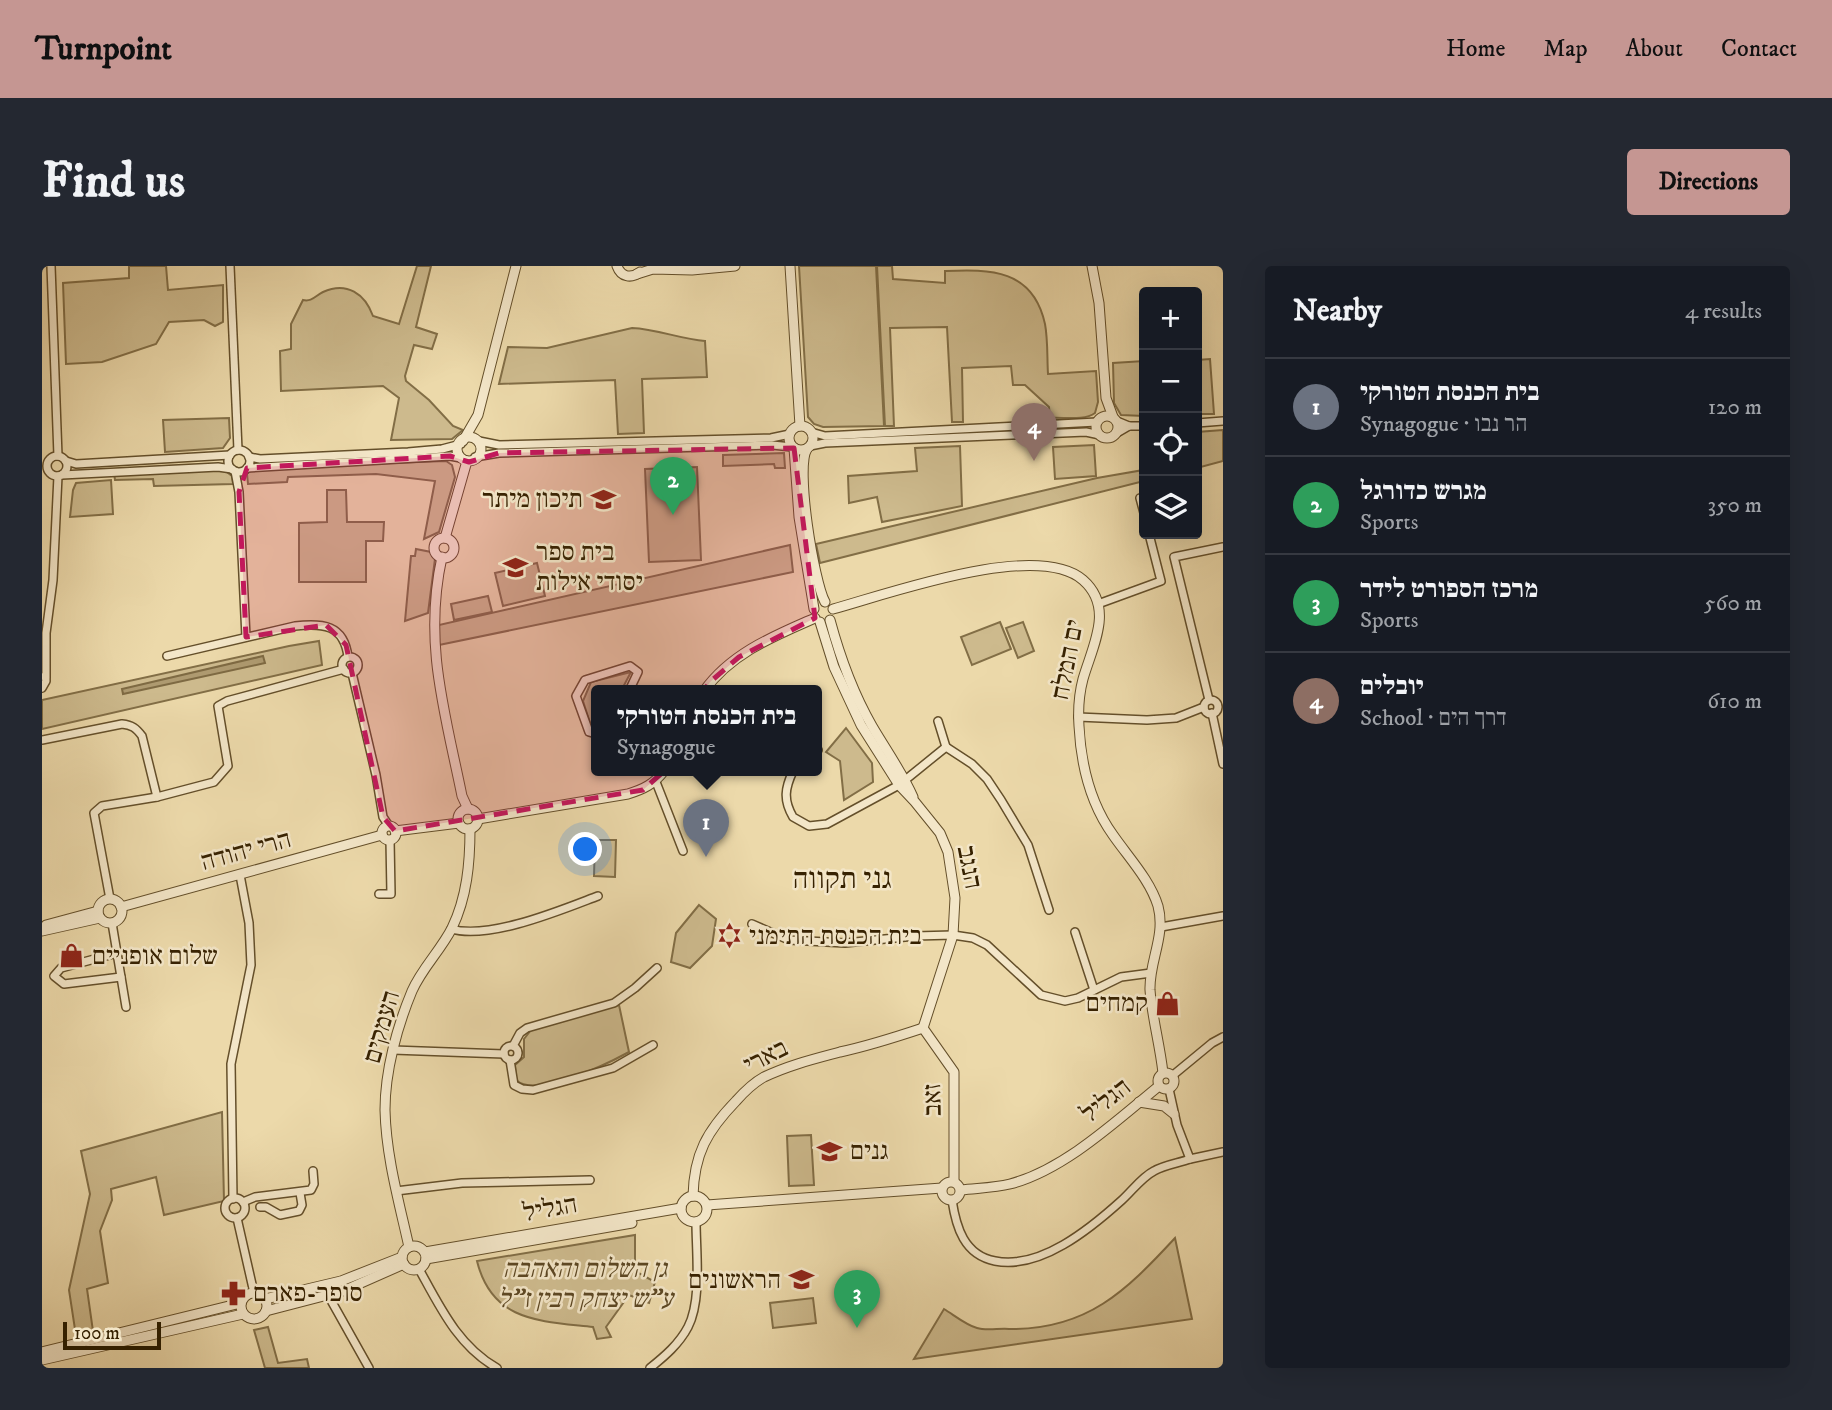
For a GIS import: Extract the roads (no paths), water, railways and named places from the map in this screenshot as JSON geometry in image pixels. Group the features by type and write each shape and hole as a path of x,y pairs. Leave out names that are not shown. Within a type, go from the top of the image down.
{"street":[{"path":"51,266 58,456"},
{"path":"230,266 238,450"},
{"path":"468,459 458,451 478,415 516,266"},
{"path":"606,266 629,276 640,270 692,270 735,266"},
{"path":"790,266 800,426"},
{"path":"1092,266 1102,328 1106,398 1115,419 1117,433"},
{"path":"1100,435 1096,429 1106,398"},
{"path":"468,809 460,814 459,823 463,828 470,829 476,825 478,819 474,811 468,809 462,796 435,655 433,615 442,557 449,556 453,551 452,542 445,538 468,459 481,449 478,415"},
{"path":"793,448 790,434 794,428 800,426 825,436 1115,419 1129,426 1139,426"},
{"path":"1202,422 1223,421"},
{"path":"790,434 771,438 499,445 472,437 442,449 408,452 260,458 249,457 238,450 230,455 76,464 58,456 50,458 47,465 49,473 60,476 218,467 233,470 450,456 468,459 510,452 772,445 800,451 825,443 1086,432 1110,438 1129,426"},
{"path":"710,685 728,666 765,640 816,616 830,620 833,616 818,583 806,509 802,461 813,438 811,432"},
{"name":"הנגב","path":"793,448 799,517 816,616 834,667 861,725 940,833 953,872 953,935 923,1028"},
{"path":"230,455 228,463 233,470 239,492"},
{"path":"246,638 239,492 240,478 247,469 249,457"},
{"path":"42,688 60,476 66,470 66,461"},
{"path":"1098,604 1161,581 1150,539"},
{"path":"1209,700 1174,557 1223,547"},
{"name":"ים המלח","path":"816,616 819,604 829,606 989,569 1027,565 1053,566 1071,573 1083,580 1093,591 1098,604 1099,629 1083,680 1078,717 1080,749 1088,788 1111,832 1150,886 1158,906 1161,927 1150,989 1168,1074"},
{"name":"הנגב","path":"830,620 842,664 902,782"},
{"path":"167,656 295,626 326,625 344,640 348,657"},
{"path":"42,657 46,648"},
{"path":"110,900 94,813 103,806 157,797 214,782 228,766 218,706 226,701 348,671 357,670 359,663 355,657 348,657 343,662 348,671 376,775 383,817 389,833 391,894 379,894"},
{"path":"591,733 576,696 584,680 631,666 638,672 632,685"},
{"path":"1204,707 1207,713 1217,710 1220,705 1209,700"},
{"path":"1078,717 1147,720 1176,718 1204,707 1209,700"},
{"path":"1212,713 1223,764"},
{"path":"938,721 946,747 972,764 987,779 1028,845 1049,910"},
{"path":"42,740 130,724 142,736 157,797"},
{"path":"790,776 786,785 788,809 793,817 809,826 827,824 902,782 946,747"},
{"path":"478,819 628,794 643,790 660,776"},
{"path":"656,782 683,850"},
{"name":"הרי יהודה","path":"121,907 389,833 459,823"},
{"name":"העמקים","path":"409,1247 396,1191 386,1128 385,1107 393,1050 401,1018 414,988 451,929 462,899 468,875 470,829"},
{"path":"233,1199 231,1064 251,965 249,923 240,875"},
{"path":"451,929 463,933 481,932 551,914 598,895"},
{"path":"110,900 121,907 121,917 112,923 107,923 99,914 102,902 110,900"},
{"path":"42,926 99,914"},
{"path":"42,931 99,914"},
{"path":"1161,927 1223,916"},
{"path":"112,923 127,1007"},
{"path":"752,924 789,940 845,943 953,935 973,938 987,945 1041,995 1065,1001 1078,998 1121,977 1151,973"},
{"path":"1075,932 1094,990"},
{"path":"117,953 61,968 54,976 64,984 121,977"},
{"path":"653,1045 613,1069 533,1090 514,1085 507,1057 507,1047 513,1046 520,1033 527,1028 614,1003 657,968"},
{"name":"זאב","path":"923,1028 954,1072 954,1181"},
{"name":"בארי","path":"693,1196 695,1168 704,1141 719,1119 761,1079 814,1058 923,1028"},
{"path":"1169,1089 1159,1086 1157,1080 1223,1037"},
{"path":"393,1050 507,1057"},
{"path":"1168,1074 1174,1082 1169,1089 1174,1114 1190,1159"},
{"name":"הגליל","path":"961,1190 1009,1184 1041,1173 1074,1153 1159,1086"},
{"path":"1139,1102 1164,1106 1174,1114"},
{"path":"952,1200 957,1226 963,1240 973,1252 984,1259 1015,1264 1048,1254 1063,1244 1112,1209 1154,1171 1223,1152"},
{"path":"233,1199 243,1202 255,1197 300,1193 313,1187 313,1171"},
{"path":"396,1191 462,1183 590,1180"},
{"path":"954,1181 961,1190 958,1198 952,1200 947,1199 942,1190 947,1182 954,1181"},
{"path":"707,1208 942,1190"},
{"path":"260,1207 267,1207 280,1215 299,1211 302,1205 300,1193"},
{"path":"693,1196 700,1197 707,1208 704,1218 696,1222 689,1220 682,1211 685,1200 693,1196"},
{"path":"233,1199 227,1204 226,1210 229,1216 237,1218"},
{"path":"237,1218 244,1212 243,1202"},
{"name":"הגליל","path":"426,1255 682,1211"},
{"path":"237,1218 254,1293"},
{"path":"650,1368 679,1341 689,1326 694,1308 696,1222"},
{"path":"42,1360 243,1314 255,1319 266,1311 343,1291 403,1260 409,1247 418,1246 426,1255 425,1264 419,1269 411,1269 403,1260"},
{"path":"42,1352 241,1303 247,1295 254,1293 265,1299 341,1280 403,1260"},
{"path":"419,1269 449,1322 466,1345 497,1368"},
{"path":"328,1295 369,1368"},
{"path":"265,1299 266,1311"},
{"path":"241,1303 243,1314"}],"place":[{"name":"יובלים","path":"1034,461"},
{"name":"תיכון מיתר","path":"603,499"},
{"name":"מגרש כדורגל","path":"673,515"},
{"name":"בית ספר יסודי אילות","path":"516,567"},
{"name":"בית הכנסת הטורקי","path":"706,857"},
{"name":"בית הכנסת התימני","path":"729,936"},
{"name":"שלום אופניים","path":"72,956"},
{"name":"קמחים","path":"1168,1003"},
{"name":"גנים","path":"830,1151"},
{"name":"הראשונים","path":"801,1280"},
{"name":"סופר-פארם","path":"233,1293"},
{"name":"מרכז הספורט לידר","path":"857,1328"}],"district":[{"name":"גני תקווה","path":"842,879"}],"park label":[{"name":"גן השלום והאהבה ע\"ש יצחק רבין ז\"ל","path":"585,1284"}]}
